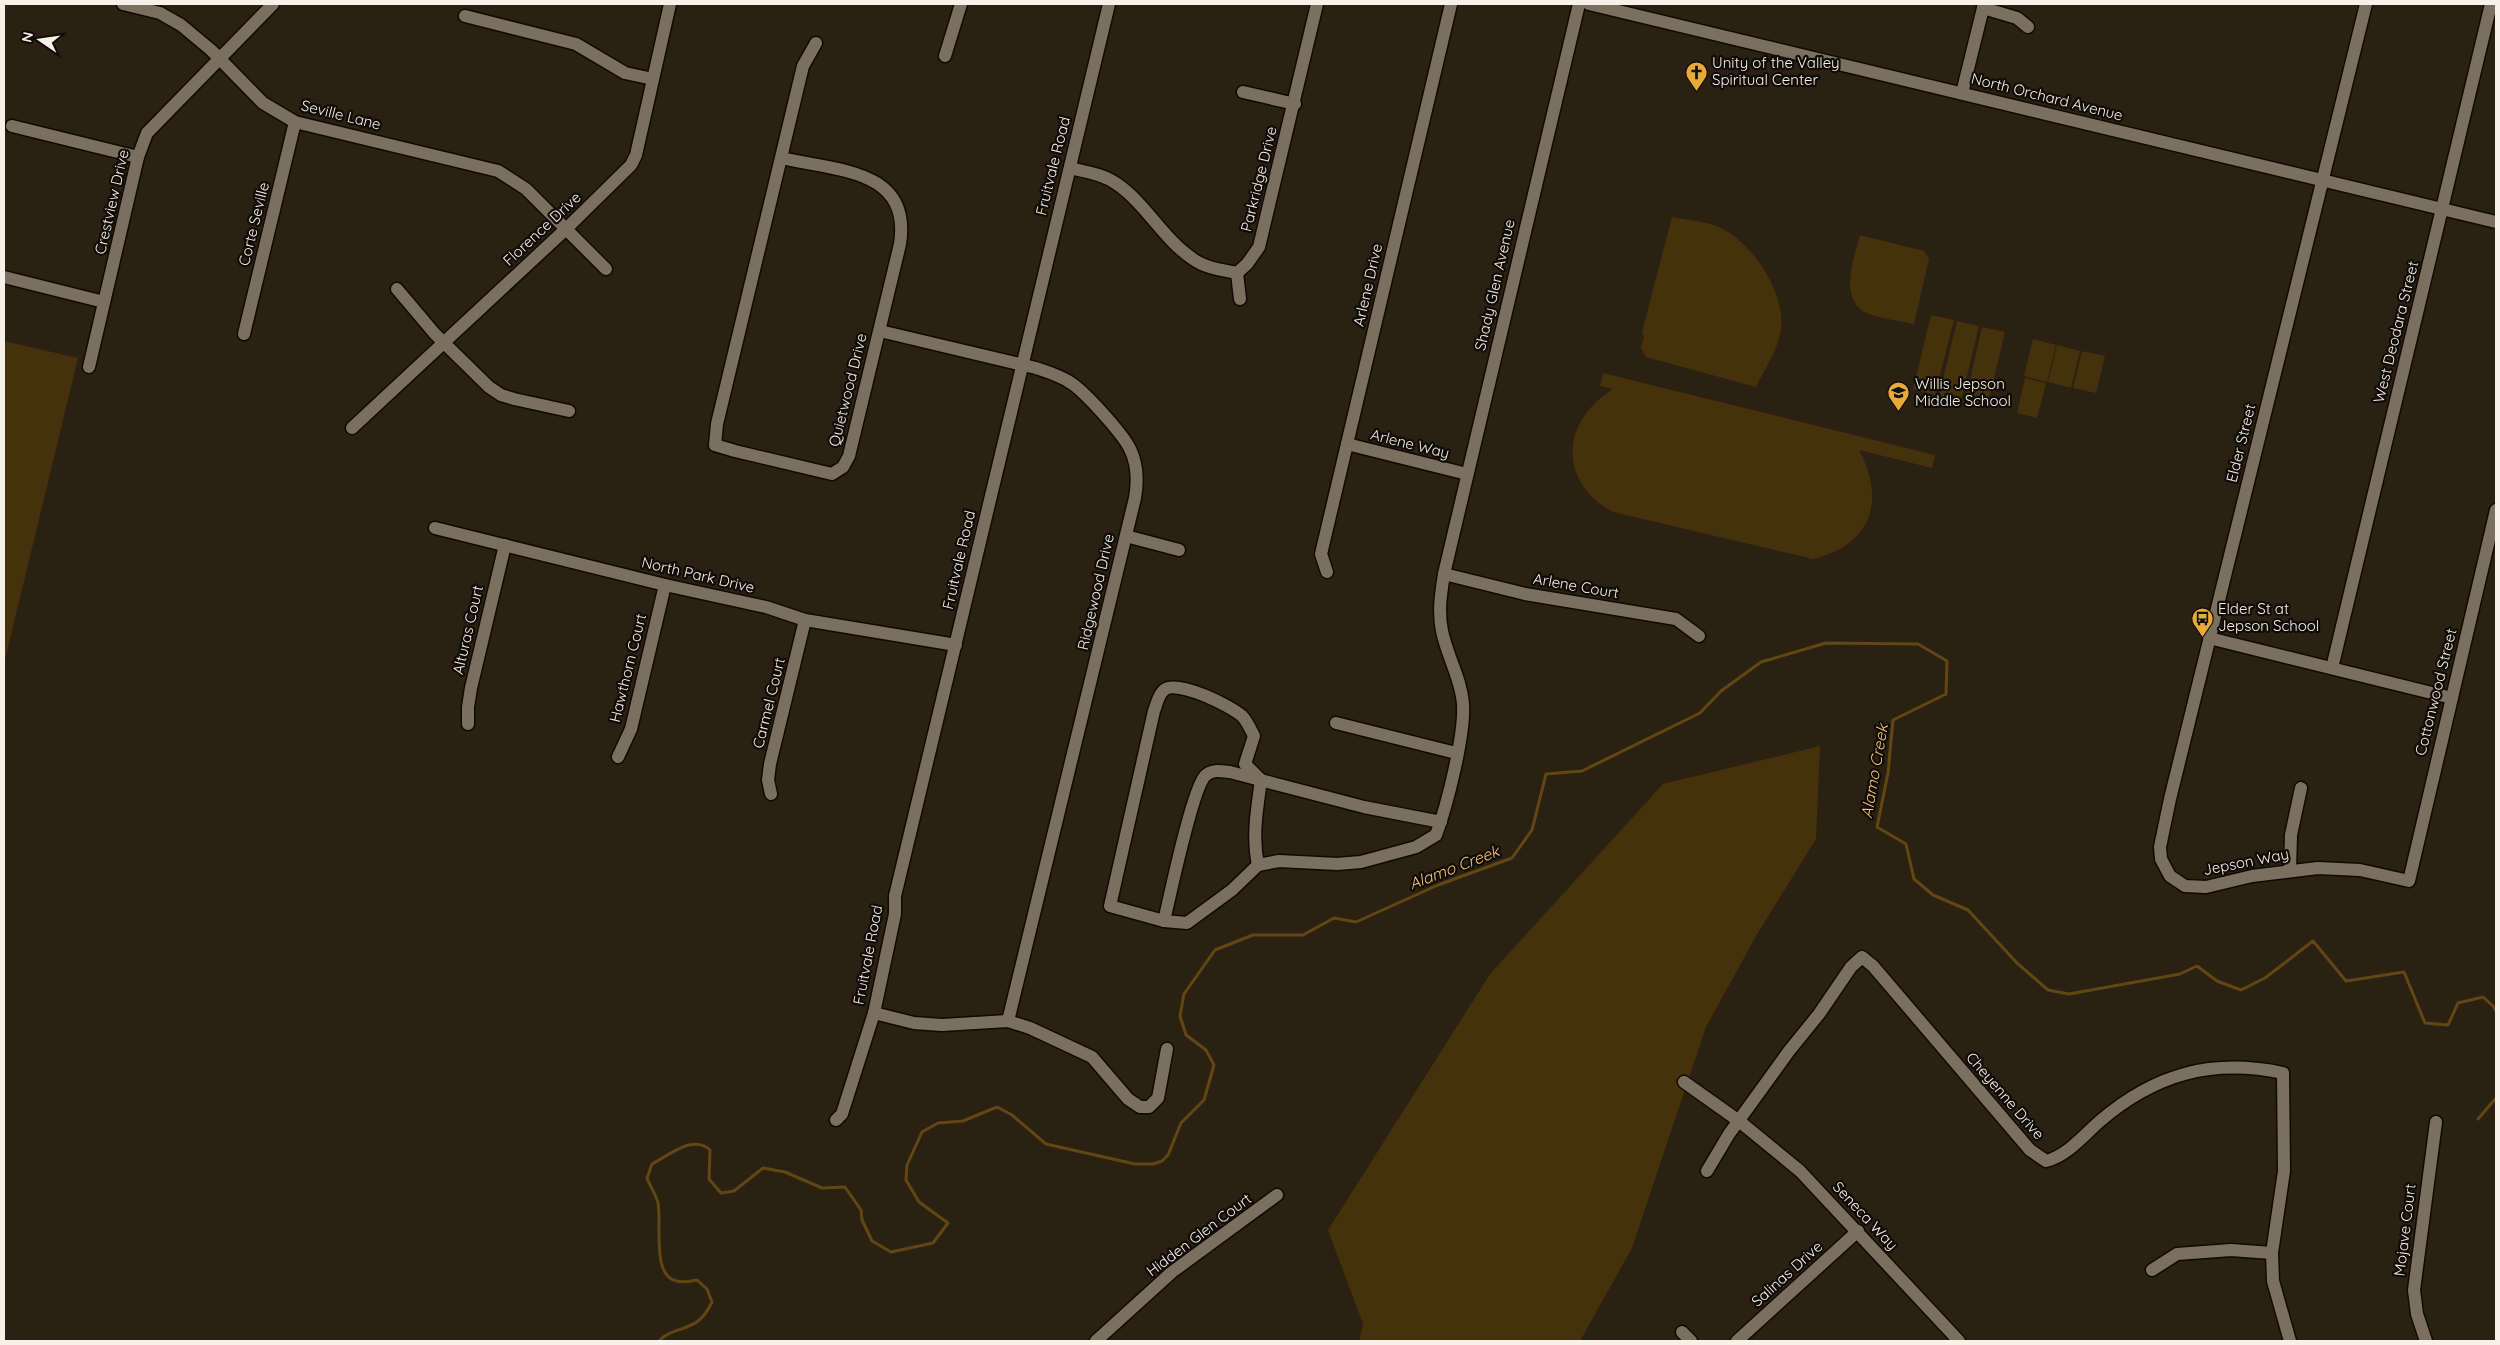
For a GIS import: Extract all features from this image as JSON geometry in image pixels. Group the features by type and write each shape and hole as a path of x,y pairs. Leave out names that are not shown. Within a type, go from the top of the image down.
{"street":[{"name":"Seville Lane","path":"123,4 160,13 182,25 219,58 263,103 295,122 498,170 526,189 606,269"},
{"name":"Crestview Drive","path":"89,367 138,157 147,133 273,4"},
{"name":"Florence Drive","path":"352,428 567,228 631,165 636,155 670,4"},
{"path":"945,56 953,36 961,4"},
{"name":"Fruitvale Road","path":"836,1120 842,1114 874,1013 895,914 894,896 1110,4"},
{"name":"Parkridge Drive","path":"1237,273 1247,264 1259,247 1317,4"},
{"name":"Arlene Drive","path":"1327,572 1320,554 1451,4"},
{"name":"Shady Glen Avenue","path":"1441,822 1456,753 1463,705 1457,677 1442,632 1439,606 1444,574 1466,474 1579,4"},
{"name":"North Orchard Avenue","path":"1589,4 2496,222"},
{"name":"Elder Street","path":"2180,883 2166,870 2161,859 2160,846 2209,638 2366,4"},
{"name":"West Deodara Street","path":"2332,668 2491,4"},
{"path":"1962,93 1984,6 2017,18 2028,27"},
{"path":"465,16 576,44 625,73 653,80"},
{"path":"782,158 803,66 816,43"},
{"path":"1243,92 1294,104"},
{"name":"Corte Seville","path":"244,334 295,122"},
{"path":"12,126 138,157"},
{"name":"Quietwood Drive","path":"782,158 869,178 884,186 895,198 900,212 902,234 880,332 848,456 838,472 822,472 715,445 717,424 782,158"},
{"path":"1070,168 1099,175 1116,183 1194,260 1217,269 1237,273 1240,299"},
{"path":"4,277 104,302"},
{"path":"398,289 444,343 489,387 501,395 569,411"},
{"name":"Ridgewood Drive","path":"880,332 1051,373 1072,383 1120,435 1130,449 1138,480 1008,1021"},
{"name":"Arlene Way","path":"1346,444 1466,474"},
{"name":"Cottonwood Street","path":"2409,881 2452,698 2492,547 2496,510"},
{"name":"North Park Drive","path":"435,528 664,585 766,607 805,620 956,645"},
{"path":"1126,536 1180,550"},
{"name":"Alturas Court","path":"468,724 471,688 505,545"},
{"name":"Arlene Court","path":"1444,574 1525,594 1676,619 1699,636"},
{"name":"Hawthorn Court","path":"618,757 631,729 664,585"},
{"name":"Carmel Court","path":"771,794 768,780 770,764 805,620"},
{"path":"2209,638 2452,698"},
{"path":"1164,921 1195,798 1204,777 1213,771 1222,771 1261,780 1364,807 1441,822 1436,835 1416,846 1361,862 1337,864 1279,862 1258,865 1232,890 1187,923 1164,921 1110,906 1154,711 1159,697 1165,689 1174,686 1191,690 1230,707 1244,717 1254,736 1245,764 1261,780"},
{"path":"1336,723 1456,753"},
{"path":"1258,865 1254,844 1254,826 1261,780"},
{"path":"2290,869 2291,835 2301,788"},
{"name":"Jepson Way","path":"2180,883 2191,887 2206,888 2252,876 2290,869 2318,868 2360,870 2409,881"},
{"name":"Cheyenne Drive","path":"1739,1121 1789,1050 1819,1014 1851,967 1862,957 1873,966 2030,1150 2046,1161 2062,1154 2134,1094 2159,1082 2187,1072 2215,1068 2262,1068 2283,1073 2284,1171 2272,1253 2273,1280 2290,1341"},
{"path":"874,1013 914,1023 942,1025 1008,1021 1038,1032 1092,1057 1128,1099 1140,1108 1149,1107 1158,1098 1167,1049"},
{"name":"Seneca Way","path":"1684,1082 1739,1121 1800,1171 1858,1231 1955,1340"},
{"path":"1707,1171 1739,1121"},
{"name":"Mojave Court","path":"2426,1341 2417,1314 2414,1290 2436,1122"},
{"name":"Hidden Glen Court","path":"1096,1341 1172,1272 1277,1195"},
{"name":"Salinas Drive","path":"1737,1341 1858,1231"},
{"path":"2152,1270 2177,1254 2231,1250 2272,1253"}],"shaded area":[{"path":"1672,217 1710,224 1721,228 1733,236 1757,259 1774,289 1779,304 1780,335 1773,355 1756,387 1646,357 1641,348 1644,336 1642,332"},
{"path":"1860,235 1924,251 1929,259 1914,324 1881,318 1864,312 1856,305 1850,287 1850,276"},
{"path":"1931,315 1954,320 1935,395 1913,389"},
{"path":"1957,321 1979,326 1961,401 1939,396"},
{"path":"1982,327 2005,332 1987,407 1965,402"},
{"path":"2033,339 2056,345 2047,382 2024,376"},
{"path":"4,341 78,358 4,664"},
{"path":"2057,345 2080,351 2071,388 2048,382"},
{"path":"2082,351 2105,356 2096,393 2073,388"},
{"path":"1603,373 1935,455 1932,468 1859,450 1867,468 1871,486 1872,503 1868,518 1861,532 1849,543 1833,552 1813,559 1613,512 1589,494 1578,476 1573,462 1575,434 1581,421 1600,398 1613,389 1600,386"},
{"path":"2025,378 2046,383 2037,418 2017,413"},
{"path":"1820,746 1816,839 1756,936 1706,1027 1632,1248 1580,1341 1359,1341 1363,1324 1328,1230 1490,974 1663,784"}],"waterway":[{"name":"Alamo Creek","path":"659,1341 672,1332 693,1325 706,1313 712,1302 707,1289 697,1280 677,1281 669,1277 664,1270 659,1248 658,1203 647,1178 652,1164 674,1151 697,1144 710,1150 709,1179 721,1193 734,1191 763,1168 785,1172 822,1188 845,1187 861,1210 862,1220 872,1241 891,1252 933,1243 948,1223 919,1202 906,1180 907,1165 922,1132 938,1123 963,1121 997,1107 1012,1115 1046,1144 1135,1164 1153,1164 1162,1161 1168,1155 1181,1123 1204,1100 1214,1065 1206,1050 1186,1035 1180,1016 1184,994 1215,950 1253,935 1303,935 1334,918 1356,922 1438,885 1512,858 1532,830 1546,774 1582,771 1700,713 1721,691 1761,662 1826,643 1918,644 1947,661 1946,694 1893,720 1888,773 1877,827 1906,844 1914,879 1933,895 1968,910 2017,963 2048,990 2069,994 2180,974 2197,966 2217,981 2241,990 2265,978 2313,941 2346,981 2404,972 2425,1023 2448,1025 2458,1003 2483,997 2496,1011"},
{"path":"2478,1119 2496,1098"}],"place":[{"name":"Unity of the Valley Spiritual Center","path":"1696,91"},
{"name":"Willis Jepson Middle School","path":"1899,412"},
{"name":"Elder St at Jepson School","path":"2202,637"}]}
